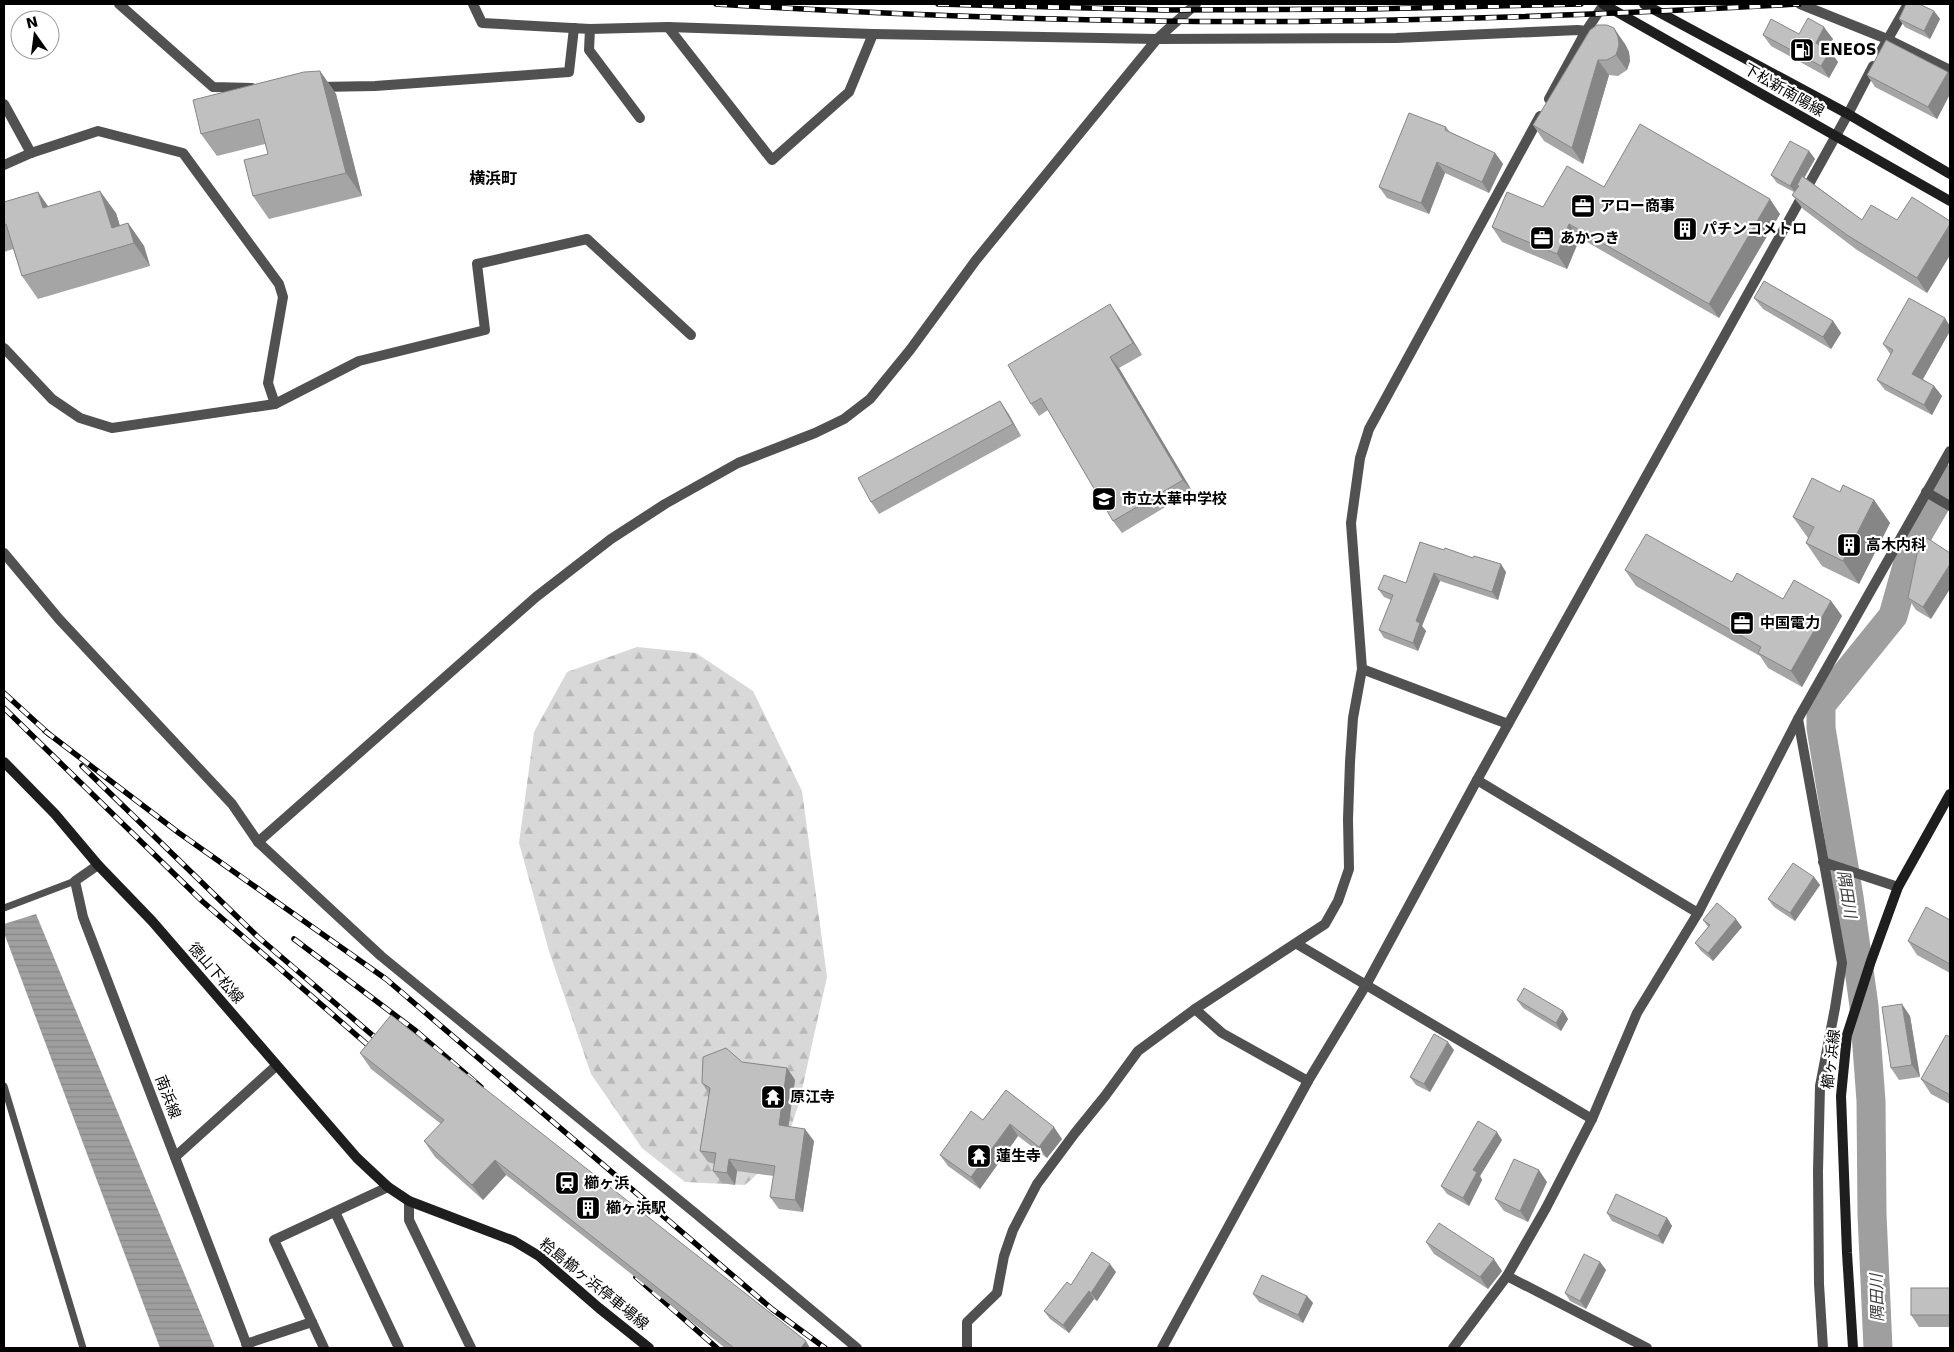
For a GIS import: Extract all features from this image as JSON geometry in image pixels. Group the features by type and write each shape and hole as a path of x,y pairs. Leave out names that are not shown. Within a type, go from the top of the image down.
{"main road":[{"name":"下松新南陽線","path":"1603,4 1950,201"},
{"name":"下松新南陽線","path":"1644,4 1848,114 1950,174"},
{"name":"徳山下松線","path":"4,762 55,814 98,865 152,921 356,1158 388,1187 408,1201"},
{"name":"櫛ヶ浜線","path":"1853,1348 1846,1234 1842,1096 1847,1035 1898,887 1950,794"},
{"name":"粭島櫛ヶ浜停車場線","path":"408,1201 514,1241 539,1256 649,1348"}],"street":[{"path":"119,4 212,87 267,89"},
{"path":"473,4 482,23 590,29 668,27 873,34 1157,39 1396,38 1586,31"},
{"path":"258,842 536,597 611,540 665,504 738,463 815,433 844,419 870,399 910,350 976,260 1157,39 1196,4"},
{"path":"967,1348 967,1322 997,1293 1004,1256 1013,1230 1037,1184 1075,1133 1106,1096 1138,1051 1195,1009 1325,924 1338,901 1349,869 1350,762 1353,718 1362,669 1351,523 1360,458 1369,429 1586,31 1603,4"},
{"path":"1800,4 1887,39 1950,70"},
{"path":"1162,1348 1308,1081 1366,984 1477,780 1908,4"},
{"path":"668,27 772,160 849,92 873,34"},
{"path":"306,88 375,86 569,72 574,28"},
{"path":"590,29 589,50 640,118"},
{"path":"4,104 31,152"},
{"path":"4,165 31,152 98,130 183,153 279,284 283,297 268,383 275,404"},
{"path":"4,348 52,399 80,418 112,428 275,404 359,361 485,330 476,264 587,239 691,335"},
{"path":"1457,1347 1508,1276 1546,1208 1592,1119 1636,1013 1698,913 1798,719 1950,451"},
{"path":"1926,492 1950,506"},
{"path":"4,553 58,618 232,804 258,842 381,956 857,1348"},
{"path":"1362,669 1508,724"},
{"path":"1798,719 1842,963 1836,1008 1820,1086 1819,1274 1823,1348"},
{"path":"1477,780 1698,913"},
{"path":"1823,862 1898,887"},
{"path":"75,881 98,865"},
{"name":"南浜線","path":"75,881 83,917 247,1346"},
{"path":"1297,944 1592,1119"},
{"path":"1195,1009 1222,1033 1308,1081"},
{"path":"176,1157 276,1066"},
{"path":"324,1348 274,1240 388,1187"},
{"path":"408,1201 409,1220 471,1348"},
{"path":"335,1212 399,1348"},
{"path":"1508,1276 1648,1348"},
{"path":"247,1346 312,1322"}],"lane":[{"path":"4,908 75,881"},
{"path":"4,1086 83,1348"}],"green space":[{"path":"637,647 696,653 753,691 802,791 827,977 799,1103 783,1151 745,1185 685,1182 642,1148 591,1074 549,951 519,843 534,732 567,672"}],"shaded area":[{"path":"36,914 215,1348 160,1348 4,933 4,924"}],"building":[{"path":"1906,4 1919,4 1934,11 1924,31 1899,19"},
{"path":"1808,18 1824,27 1816,43 1830,51 1821,66 1763,35 1771,19 1799,34"},
{"path":"1597,25 1607,25 1614,28 1619,45 1616,55 1607,60 1598,60 1572,148 1533,125 1590,30"},
{"path":"1886,40 1948,72 1928,107 1867,75"},
{"path":"320,71 346,173 253,196 244,160 268,154 259,119 201,134 193,100 304,72"},
{"path":"1409,113 1446,127 1445,130 1495,153 1482,182 1437,162 1421,203 1379,187"},
{"name":"パチンコメトロ","path":"1640,124 1770,199 1709,304 1569,224 1557,254 1492,227 1507,192 1543,207 1567,166 1604,187"},
{"path":"1790,141 1809,151 1790,186 1771,175"},
{"path":"1802,176 1862,220 1871,205 1897,220 1912,197 1950,221 1950,224 1917,278 1847,235 1792,195 1799,186 1797,185"},
{"path":"100,191 112,228 128,223 134,243 22,276 6,224 4,224 4,202 38,192 43,208"},
{"path":"1764,281 1833,321 1823,337 1754,298"},
{"path":"1909,298 1945,318 1912,374 1934,386 1924,405 1877,380 1893,350 1883,344"},
{"path":"1110,304 1133,343 1110,357 1183,480 1113,521 1041,398 1031,404 1008,365"},
{"path":"1000,401 1013,424 871,502 858,478"},
{"path":"1812,478 1840,492 1843,485 1874,500 1843,561 1806,543 1814,527 1793,517"},
{"name":"中国電力","path":"1646,534 1732,582 1737,573 1783,599 1794,580 1831,601 1791,671 1758,653 1761,647 1625,570"},
{"path":"1927,538 1950,553 1950,564 1923,607 1908,598 1917,554"},
{"path":"1420,542 1473,558 1474,556 1501,564 1492,592 1434,573 1416,621 1420,623 1413,643 1379,630 1393,595 1378,589 1384,575 1406,583"},
{"path":"1793,863 1814,877 1790,913 1768,899"},
{"path":"1717,903 1736,919 1708,953 1695,943 1710,925 1703,920"},
{"path":"1926,907 1950,920 1950,964 1908,941"},
{"path":"1524,988 1563,1011 1556,1023 1517,1000"},
{"path":"1902,1004 1912,1065 1891,1068 1882,1007"},
{"name":"櫛ヶ浜駅","path":"391,1015 806,1341 801,1348 734,1348 495,1160 472,1185 424,1141 444,1120 360,1053"},
{"path":"1434,1034 1448,1042 1424,1084 1410,1077"},
{"path":"1946,1035 1950,1037 1950,1095 1921,1079"},
{"path":"726,1048 742,1062 787,1068 779,1125 805,1129 795,1200 770,1197 775,1166 729,1159 727,1173 713,1171 716,1153 700,1151 710,1088 702,1083 703,1057"},
{"path":"1006,1090 1054,1127 1039,1147 1010,1124 971,1177 940,1155 971,1111 983,1120"},
{"path":"1478,1121 1497,1132 1473,1170 1477,1172 1463,1198 1441,1186"},
{"path":"1514,1159 1539,1170 1520,1211 1495,1199"},
{"path":"1616,1194 1667,1218 1658,1236 1607,1213"},
{"path":"1439,1223 1494,1259 1480,1277 1426,1242"},
{"path":"1092,1252 1110,1264 1091,1293 1089,1291 1063,1325 1044,1311 1067,1282 1071,1285"},
{"path":"1584,1254 1600,1262 1580,1301 1565,1293"},
{"path":"1262,1275 1307,1296 1298,1315 1253,1294"},
{"path":"1911,1288 1950,1288 1950,1315 1911,1315"}],"waterway":[{"name":"隅田川","path":"1878,1348 1872,1214 1871,1101 1864,1006 1849,897 1821,728 1821,705 1893,616 1914,541 1950,479"}],"railway":[{"path":"716,4 991,17 1237,22 1478,18 1799,4"},
{"path":"938,4 1163,10 1371,9 1581,4"},
{"path":"4,693 50,735"},
{"path":"4,708 202,901 377,1053"},
{"path":"45,731 179,833 386,979 772,1309 825,1348"},
{"path":"82,766 258,937 385,1046"},
{"path":"294,939 416,1031 481,1087"},
{"path":"636,1277 717,1348"}],"place":[{"name":"ENEOS","path":"1802,50"},
{"name":"アロー商事","path":"1583,206"},
{"name":"パチンコメトロ","path":"1685,229"},
{"name":"あかつき","path":"1542,238"},
{"name":"市立太華中学校","path":"1104,499"},
{"name":"高木内科","path":"1849,545"},
{"name":"中国電力","path":"1742,623"},
{"name":"原江寺","path":"773,1097"},
{"name":"蓮生寺","path":"979,1156"},
{"name":"櫛ヶ浜","path":"567,1183"},
{"name":"櫛ヶ浜駅","path":"588,1208"}],"district":[{"name":"横浜町","path":"493,178"}]}
